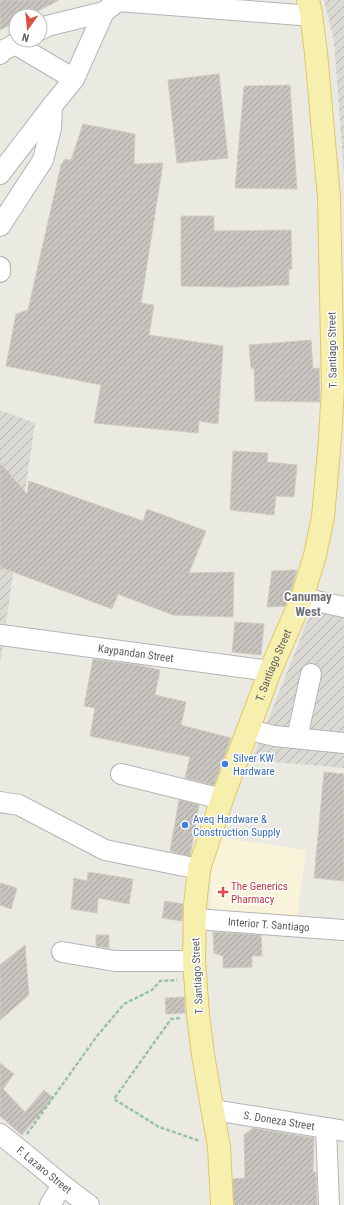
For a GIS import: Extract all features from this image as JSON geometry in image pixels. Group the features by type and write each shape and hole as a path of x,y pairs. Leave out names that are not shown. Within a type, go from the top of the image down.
{"main road":[{"name":"T. Santiago Street","path":"222,1205 219,1147 198,1015 195,971 195,919 199,869 222,799 270,672 302,598 315,555 323,517 338,389 337,248 329,198 310,7"}],"street":[{"path":"0,174 74,79 104,12 118,0 300,15 310,7"},
{"path":"48,26 104,12"},
{"path":"17,48 74,79"},
{"path":"0,226 43,160 51,128 52,106"},
{"path":"0,267 0,272"},
{"path":"302,598 344,607"},
{"name":"Kaypandan Street","path":"1,635 270,672"},
{"path":"297,738 311,674"},
{"path":"248,730 275,736 344,743"},
{"path":"121,774 222,799"},
{"path":"0,802 19,805 105,850 199,869"},
{"name":"Interior T. Santiago","path":"195,919 344,930"},
{"path":"62,952 115,961 195,971"},
{"name":"S. Doneza Street","path":"214,1110 335,1130"},
{"path":"329,1205 335,1130"},
{"name":"F. Lazaro Street","path":"0,1134 18,1147 62,1185 89,1205"},
{"path":"50,1205 62,1185"}],"path":[{"path":"18,1147 97,1036 124,1004 152,990 160,981 195,971"},
{"path":"198,1015 171,1019 114,1099 159,1127 219,1147"}],"shaded area":[{"path":"324,0 344,0 344,175 334,41"},
{"path":"0,410 35,423 0,664"},
{"path":"319,611 344,617 344,768 252,760 309,617"},
{"path":"222,838 306,850 297,918 210,911 212,864"}],"building":[{"path":"0,0 59,0 44,8 8,8 8,26 0,30"},
{"path":"219,74 228,158 177,163 168,80"},
{"path":"290,85 297,189 235,188 244,86"},
{"path":"83,124 135,134 134,164 163,163 141,303 154,305 149,335 223,346 218,424 199,421 198,433 94,423 101,385 6,366 16,314 28,310 61,165 65,159 71,160"},
{"path":"181,216 214,216 214,231 291,230 292,269 289,269 289,285 235,287 181,286"},
{"path":"311,340 313,369 319,368 320,402 255,401 254,368 251,369 249,345"},
{"path":"233,451 268,453 267,462 297,465 294,497 276,496 274,515 230,510"},
{"path":"0,463 27,494 29,481 143,521 147,509 206,531 189,573 234,572 233,617 173,615 118,594 112,609 0,567"},
{"path":"297,570 285,606 267,607 272,571"},
{"path":"235,622 264,624 261,655 232,652"},
{"path":"93,659 139,665 160,670 155,695 186,702 181,725 231,738 214,785 185,778 190,757 90,736 95,708 84,706"},
{"path":"324,772 344,774 344,881 314,878"},
{"name":"Aveq Hardware & Construction Supply","path":"179,800 199,805 190,856 170,851"},
{"path":"88,872 133,879 129,904 98,898 97,913 71,909 74,878 87,881"},
{"path":"0,883 17,888 11,909 0,905"},
{"path":"165,901 183,904 182,921 162,918"},
{"path":"213,932 261,935 262,956 252,956 252,967 223,968 223,956 214,953"},
{"path":"96,935 109,935 109,948 96,946"},
{"path":"25,945 29,995 0,1020 0,965"},
{"path":"184,997 185,1013 166,1014 165,998"},
{"path":"0,1063 14,1074 3,1089 25,1112 44,1090 53,1098 22,1135 0,1116"},
{"path":"253,1128 314,1138 313,1172 316,1172 317,1205 234,1205 233,1179 245,1178 244,1135"}],"place":[{"name":"Silver KW Hardware","path":"225,764"},
{"name":"Aveq Hardware & Construction Supply","path":"185,825"},
{"name":"The Generics Pharmacy","path":"223,892"}],"district":[{"name":"Canumay West","path":"308,604"}]}
